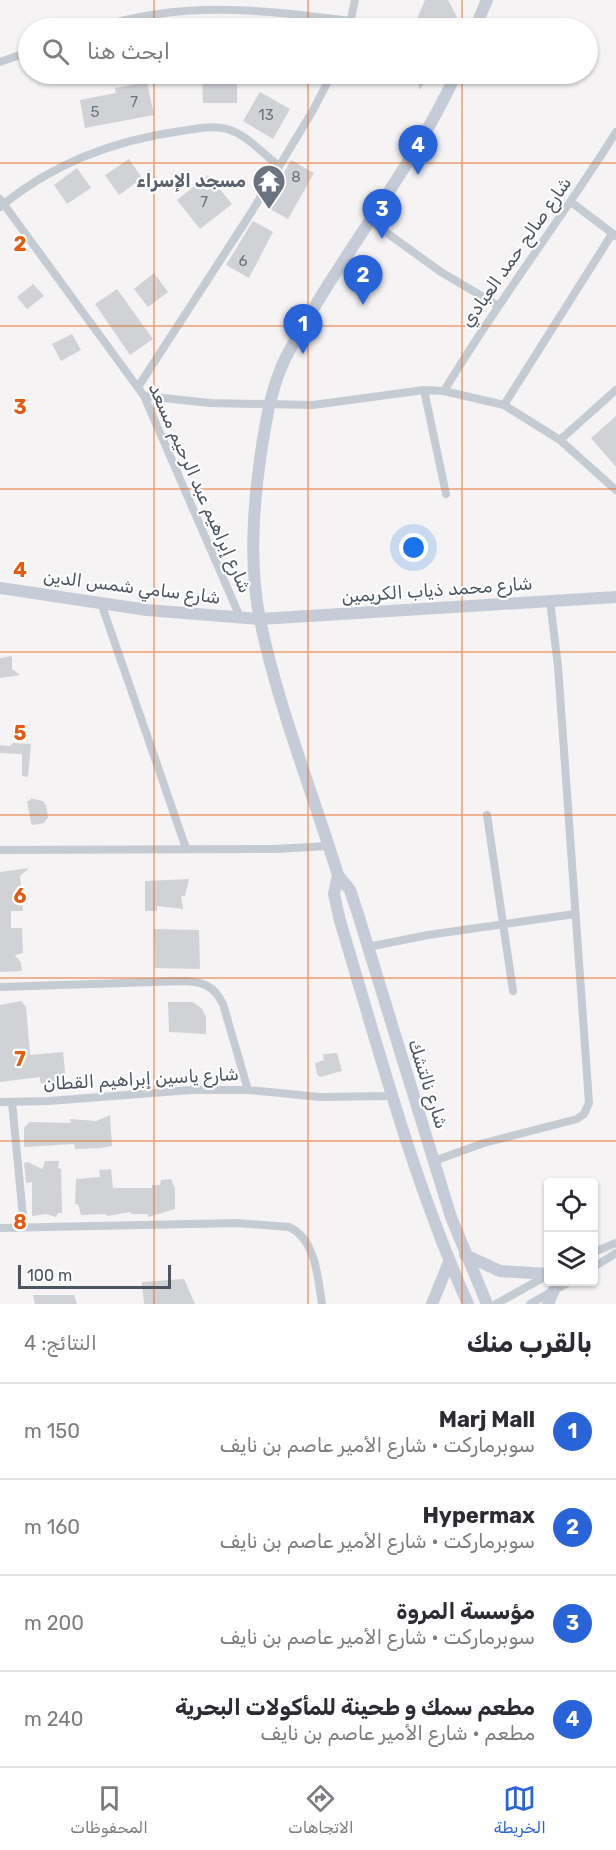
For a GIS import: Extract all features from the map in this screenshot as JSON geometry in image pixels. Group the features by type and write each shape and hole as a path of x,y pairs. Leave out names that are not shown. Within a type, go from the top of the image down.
{"main road":[{"path":"478,18 483,2"},
{"name":"شارع نالتشك","path":"451,84 433,121 369,220 286,358 270,403 255,496 253,546 260,619 329,846 338,875 350,890 465,1255 487,1304"},
{"name":"شارع سامي شمس الدين","path":"0,588 101,603 260,619"},
{"name":"شارع محمد ذياب الكريمين","path":"260,619 616,597"},
{"name":"شارع نالتشك","path":"338,875 334,894 340,921 391,1096 449,1262 468,1304"},
{"path":"465,1255 500,1271 544,1274"},
{"path":"432,1304 449,1262"},
{"path":"548,1304 554,1290"}],"street":[{"path":"351,18 355,0"},
{"path":"148,18 179,12 226,8 299,18"},
{"path":"0,62 18,56"},
{"path":"138,387 184,320 279,166 326,84"},
{"path":"1,203 54,171 100,149 125,141 182,131 213,127 231,130 279,166"},
{"name":"شارع صالح حمد العبادي","path":"444,391 497,305 572,202 616,132"},
{"path":"504,405 614,235 572,202"},
{"name":"شارع إبراهيم عبد الرحيم مسعد","path":"1,203 144,396 240,617"},
{"path":"369,220 441,272 497,305"},
{"path":"424,390 446,494"},
{"path":"144,396 210,403 313,405 424,390 444,391 504,405 560,440 616,490"},
{"path":"560,440 616,390"},
{"path":"434,1161 484,1143 570,1121 587,1110 588,1081 558,666 550,601"},
{"path":"101,603 186,848"},
{"path":"487,815 513,991"},
{"path":"0,850 275,849 329,846"},
{"path":"368,947 575,914"},
{"path":"0,987 184,981 207,985 216,991 223,1004 248,1090"},
{"name":"شارع ياسين إبراهيم القطان","path":"0,1102 191,1090 248,1090 320,1096 391,1096"},
{"path":"12,1102 24,1227"},
{"path":"0,1228 237,1223 289,1227 297,1231 309,1248 322,1304"},
{"path":"598,1250 616,1243"},
{"path":"598,1264 616,1253"},
{"path":"496,1304 544,1277"},
{"path":"530,1304 561,1286"}],"building":[{"path":"425,0 448,0 457,17 457,18 417,18"},
{"path":"147,84 154,115 85,128 80,100 116,93 115,88"},
{"path":"202,84 237,84 237,103 203,103"},
{"path":"260,92 290,109 273,139 243,121"},
{"path":"129,159 142,178 119,195 105,175"},
{"path":"291,160 314,173 288,219 265,206"},
{"path":"77,168 91,188 67,204 54,185"},
{"path":"208,175 232,204 200,229 177,200"},
{"path":"253,221 273,232 249,278 226,265"},
{"path":"154,273 168,292 148,307 134,289"},
{"path":"33,284 44,296 27,309 17,297"},
{"path":"117,289 153,339 130,355 95,304"},
{"path":"72,334 81,350 61,361 52,344"},
{"path":"616,416 616,467 591,438"},
{"path":"12,656 12,669 20,675 0,678 0,658"},
{"path":"13,743 31,744 28,777 22,776 22,754 0,753 0,745 10,746"},
{"path":"30,798 43,801 46,805 48,817 44,823 33,825 31,823 27,801 31,800"},
{"path":"29,868 20,876 21,887 17,889 22,895 23,911 11,911 11,928 22,928 23,953 15,955 21,963 22,971 0,972 0,872"},
{"path":"189,879 185,896 181,896 183,909 157,906 157,911 145,911 145,881"},
{"path":"154,929 199,930 200,969 155,968"},
{"path":"21,1001 26,1007 30,1055 63,1052 66,1081 60,1080 61,1083 45,1085 40,1082 40,1077 0,1082 0,1005"},
{"path":"168,1002 193,1002 202,1009 206,1017 206,1034 169,1032"},
{"path":"337,1053 342,1071 320,1077 317,1074 315,1063 324,1060 323,1054"},
{"path":"110,1115 112,1146 75,1149 74,1144 24,1147 24,1128 29,1122 71,1123 70,1119 96,1121"},
{"path":"45,1161 59,1161 58,1168 61,1169 62,1213 58,1213 56,1217 46,1214 32,1216 32,1182 26,1183 24,1163 28,1162 42,1169"},
{"path":"111,1169 113,1188 152,1188 152,1185 160,1185 161,1180 171,1179 175,1189 175,1209 148,1217 148,1214 131,1214 131,1212 107,1216 106,1214 81,1215 78,1204 75,1204 76,1179 100,1177 99,1170"},
{"path":"184,1279 195,1304 144,1304 142,1282"},
{"path":"33,1295 74,1295 77,1304 35,1304"}],"place":[{"name":"مطعم سمك و طحينة للمأكولات البحرية","path":"418,175"},
{"name":"مسجد الإسراء","path":"269,210"},
{"name":"مؤسسة المروة","path":"382,239"},
{"name":"Hypermax","path":"363,305"},
{"name":"Marj Mall","path":"303,354"}]}
